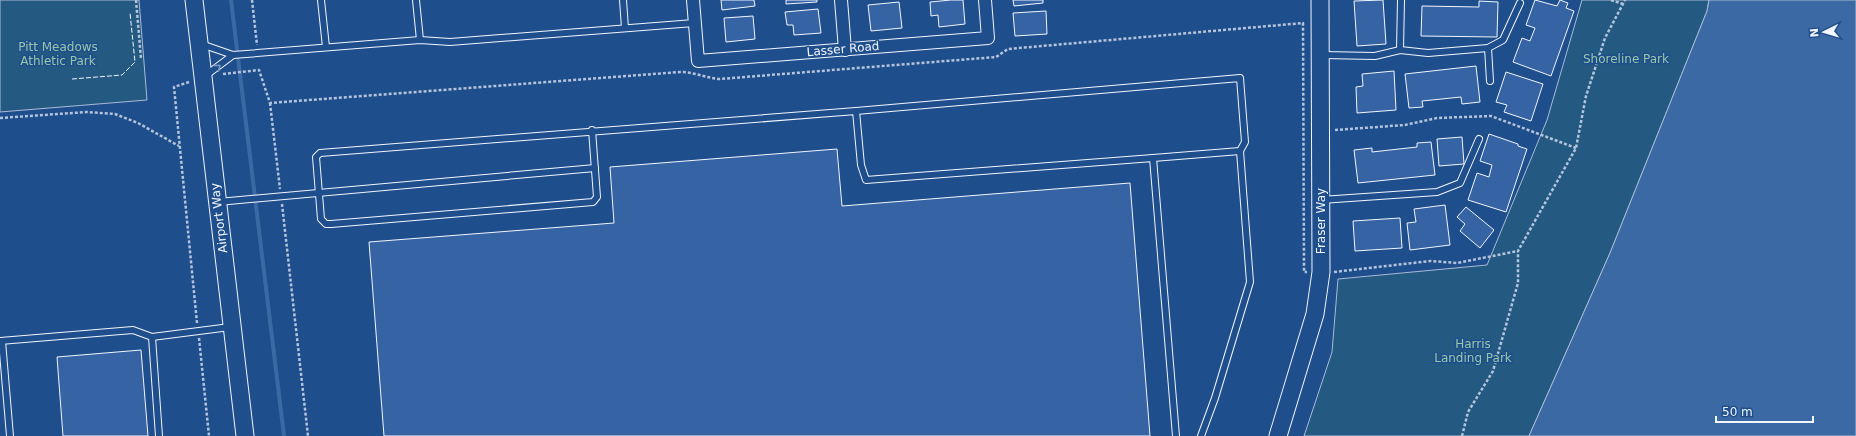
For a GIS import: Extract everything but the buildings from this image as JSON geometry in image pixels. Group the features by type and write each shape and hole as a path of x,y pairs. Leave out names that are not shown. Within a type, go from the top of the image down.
{"main road":[{"name":"Airport Way","path":"194,0 198,43 196,80 217,202 245,436"},
{"name":"Fraser Way","path":"1278,436 1315,314 1321,272 1320,0"}],"street":[{"path":"692,0 694,23"},
{"path":"841,0 845,50"},
{"name":"Lasser Road","path":"694,23 698,61 845,50 988,38 985,0"}],"lane":[{"path":"321,0 326,47"},
{"path":"416,0 420,40"},
{"path":"623,0 625,28"},
{"path":"1400,50 1401,0"},
{"path":"1321,55 1375,56 1400,50 1428,53 1488,48 1503,40 1520,3"},
{"path":"198,43 233,55 420,40 450,42 694,23"},
{"path":"1488,48 1490,81"},
{"path":"196,80 233,55"},
{"path":"592,130 597,197 593,202 331,224 326,224 321,219 316,157 320,153 592,130 856,111 1240,78 1245,142 1240,151 1250,282 1202,436"},
{"path":"856,111 861,165 866,180 1240,151"},
{"path":"1321,200 1437,192 1460,183 1479,139"},
{"path":"1153,158 1176,436"},
{"path":"217,202 267,196 595,168"},
{"path":"10,436 1,341 134,330 152,337 232,327"},
{"path":"152,337 159,436"}],"path":[{"path":"136,0 141,59"},
{"path":"252,0 256,42"},
{"path":"1611,0 1623,4"},
{"path":"1462,436 1468,412 1492,371 1518,283 1518,251 1576,148 1586,96 1605,38 1625,0"},
{"path":"270,103 680,72 690,72 704,77 720,79 996,57 1008,49 1303,24 1304,272"},
{"path":"258,62 259,70 270,103 279,179"},
{"path":"226,74 259,70"},
{"path":"196,80 174,87 196,307"},
{"path":"0,118 87,112 115,114 125,117 180,146"},
{"path":"1321,132 1404,125 1437,118 1491,116 1576,148"},
{"path":"282,205 308,436"},
{"path":"1334,272 1430,261 1457,263 1518,251"},
{"path":"200,354 208,436"}],"green space":[{"name":"Pitt Meadows Athletic Park","path":"0,0 139,0 147,100 0,112"},
{"path":"1582,0 1709,0 1707,11 1610,253 1529,436 1304,436 1332,352 1338,279 1487,265 1547,120"}],"shaded area":[{"path":"1709,0 1856,0 1856,436 1529,436 1610,253 1707,11"}],"waterway":[{"path":"231,0 284,436"}],"fence":[{"path":"72,79 122,75 135,62 130,13"}],"park label":[{"name":"Shoreline Park","path":"1626,59"},
{"name":"Harris Landing Park","path":"1473,351"}]}
